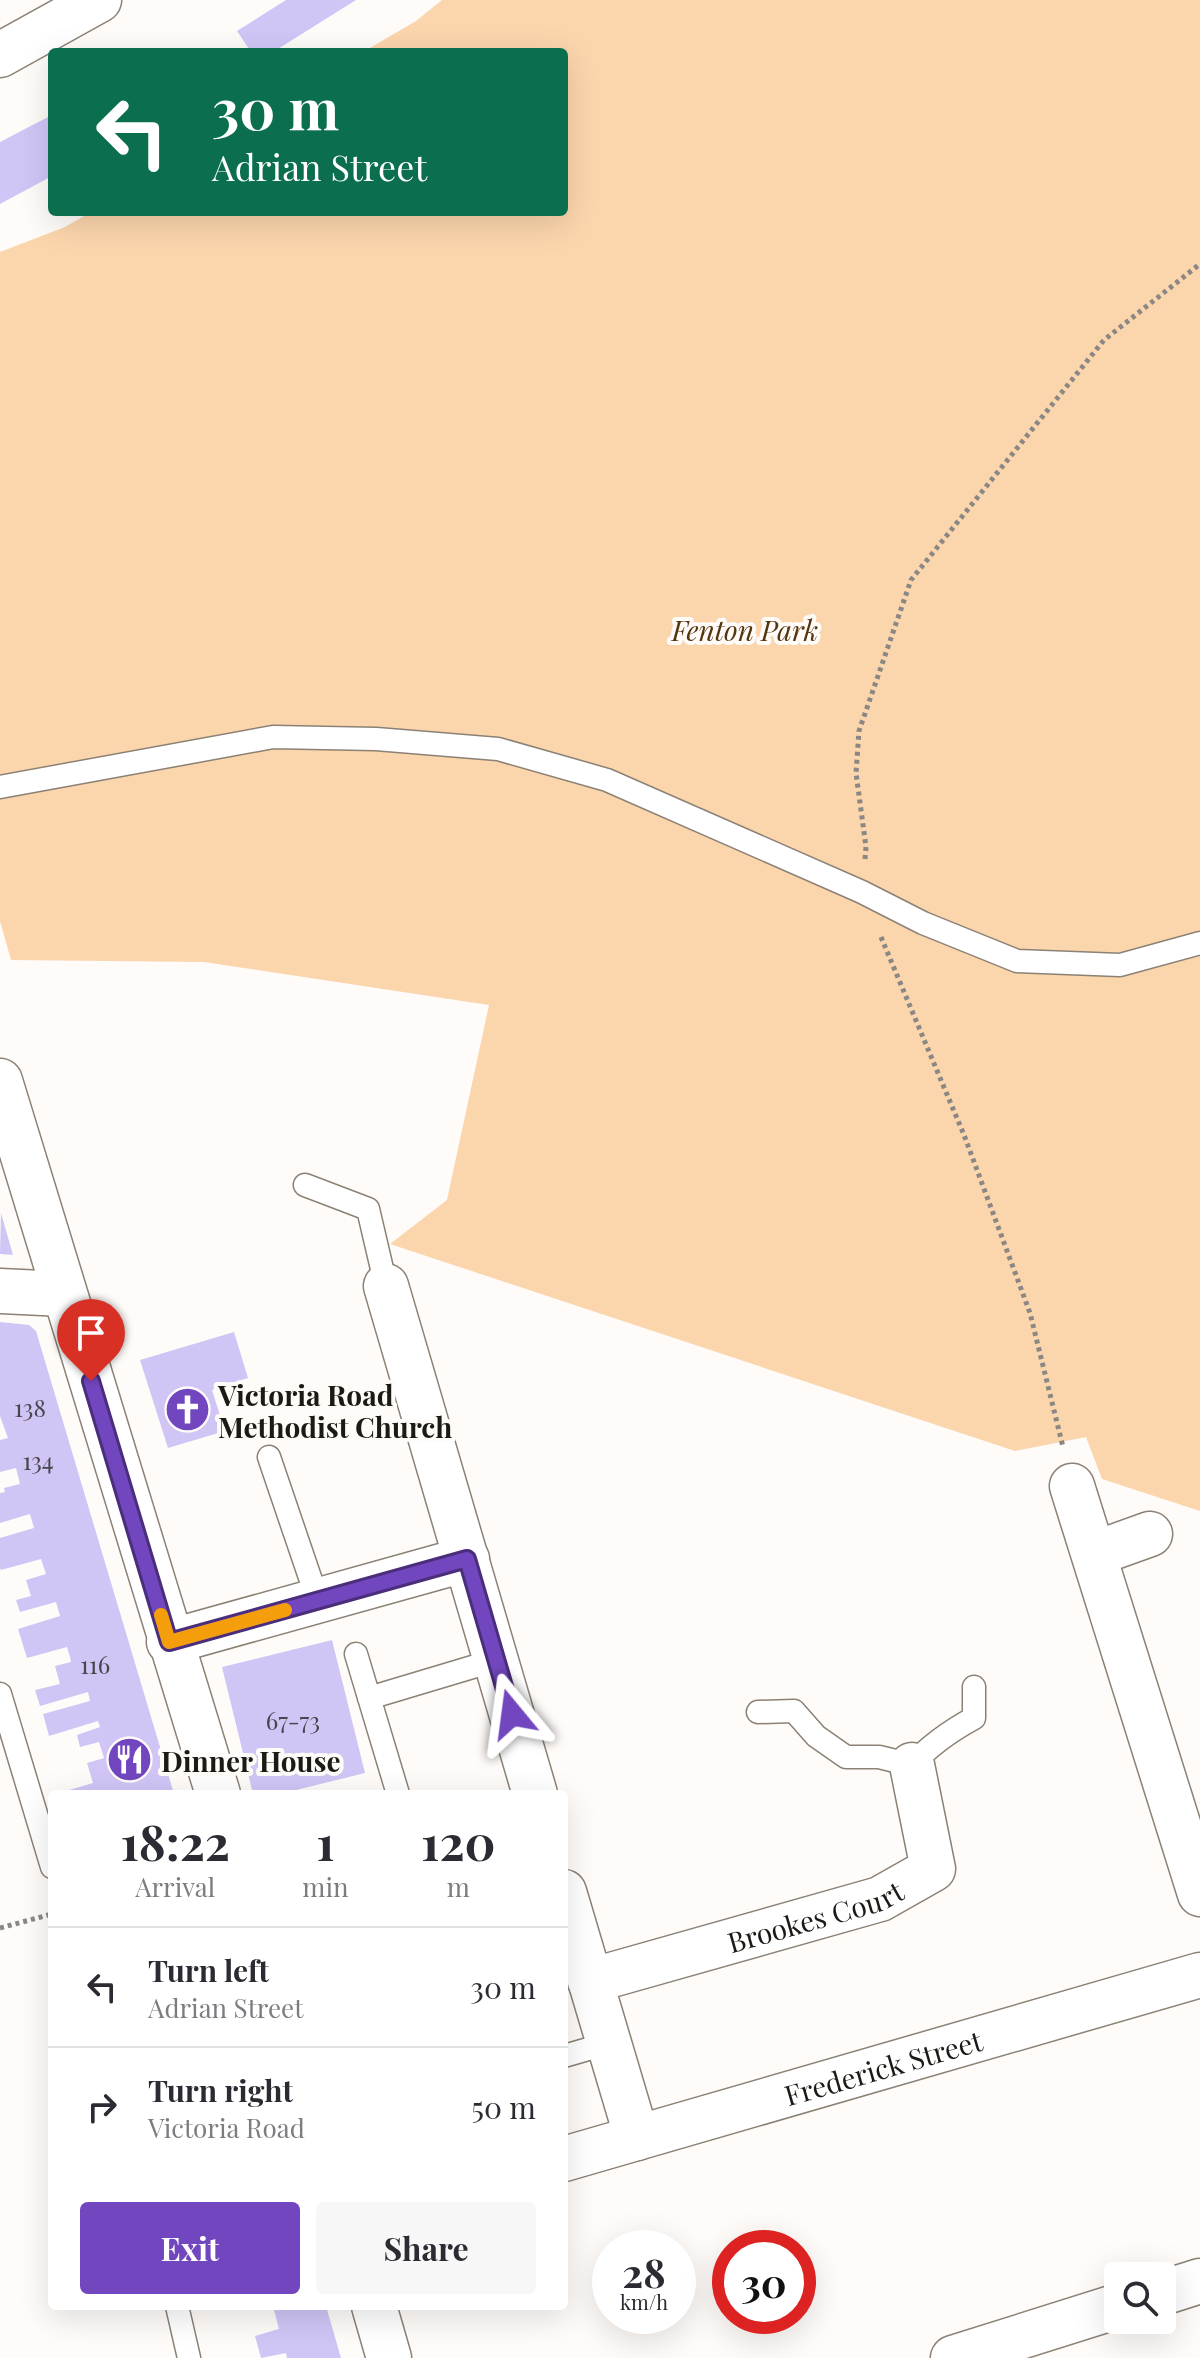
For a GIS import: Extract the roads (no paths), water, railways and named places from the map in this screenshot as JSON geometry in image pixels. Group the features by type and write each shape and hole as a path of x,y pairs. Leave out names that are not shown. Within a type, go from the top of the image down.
{"street":[{"path":"0,55 99,0"},
{"path":"0,1081 217,1790"},
{"path":"386,1286 534,1790"},
{"path":"0,1291 64,1294"},
{"path":"1072,1486 1094,1554 1184,1781 1200,1894"},
{"path":"1094,1554 1150,1534"},
{"path":"169,1642 467,1559"},
{"name":"Brookes Court","path":"590,1981 880,1899 933,1869 912,1765"},
{"path":"568,1906 637,2138"},
{"name":"Frederick Street","path":"568,2158 1200,1975"},
{"path":"1176,2289 1200,2281"},
{"path":"375,2310 389,2358"},
{"path":"953,2358 1104,2310"}],"lane":[{"path":"0,787 273,737 376,739 498,749 607,780 862,892 923,923 1017,961 1120,965 1200,943"},
{"path":"305,1185 368,1209 386,1286"},
{"path":"269,1457 318,1601"},
{"path":"356,1654 397,1790"},
{"path":"369,1698 496,1660"},
{"path":"758,1712 794,1711 816,1736 846,1757 879,1757 912,1765 927,1749 974,1718 974,1687"},
{"path":"0,1694 48,1854"},
{"path":"568,2055 609,2043"},
{"path":"178,2310 189,2358"}],"place":[{"name":"Victoria Road Methodist Church","path":"187,1410"},
{"name":"Dinner House","path":"130,1760"}],"park label":[{"name":"Fenton Park","path":"745,629"}]}
